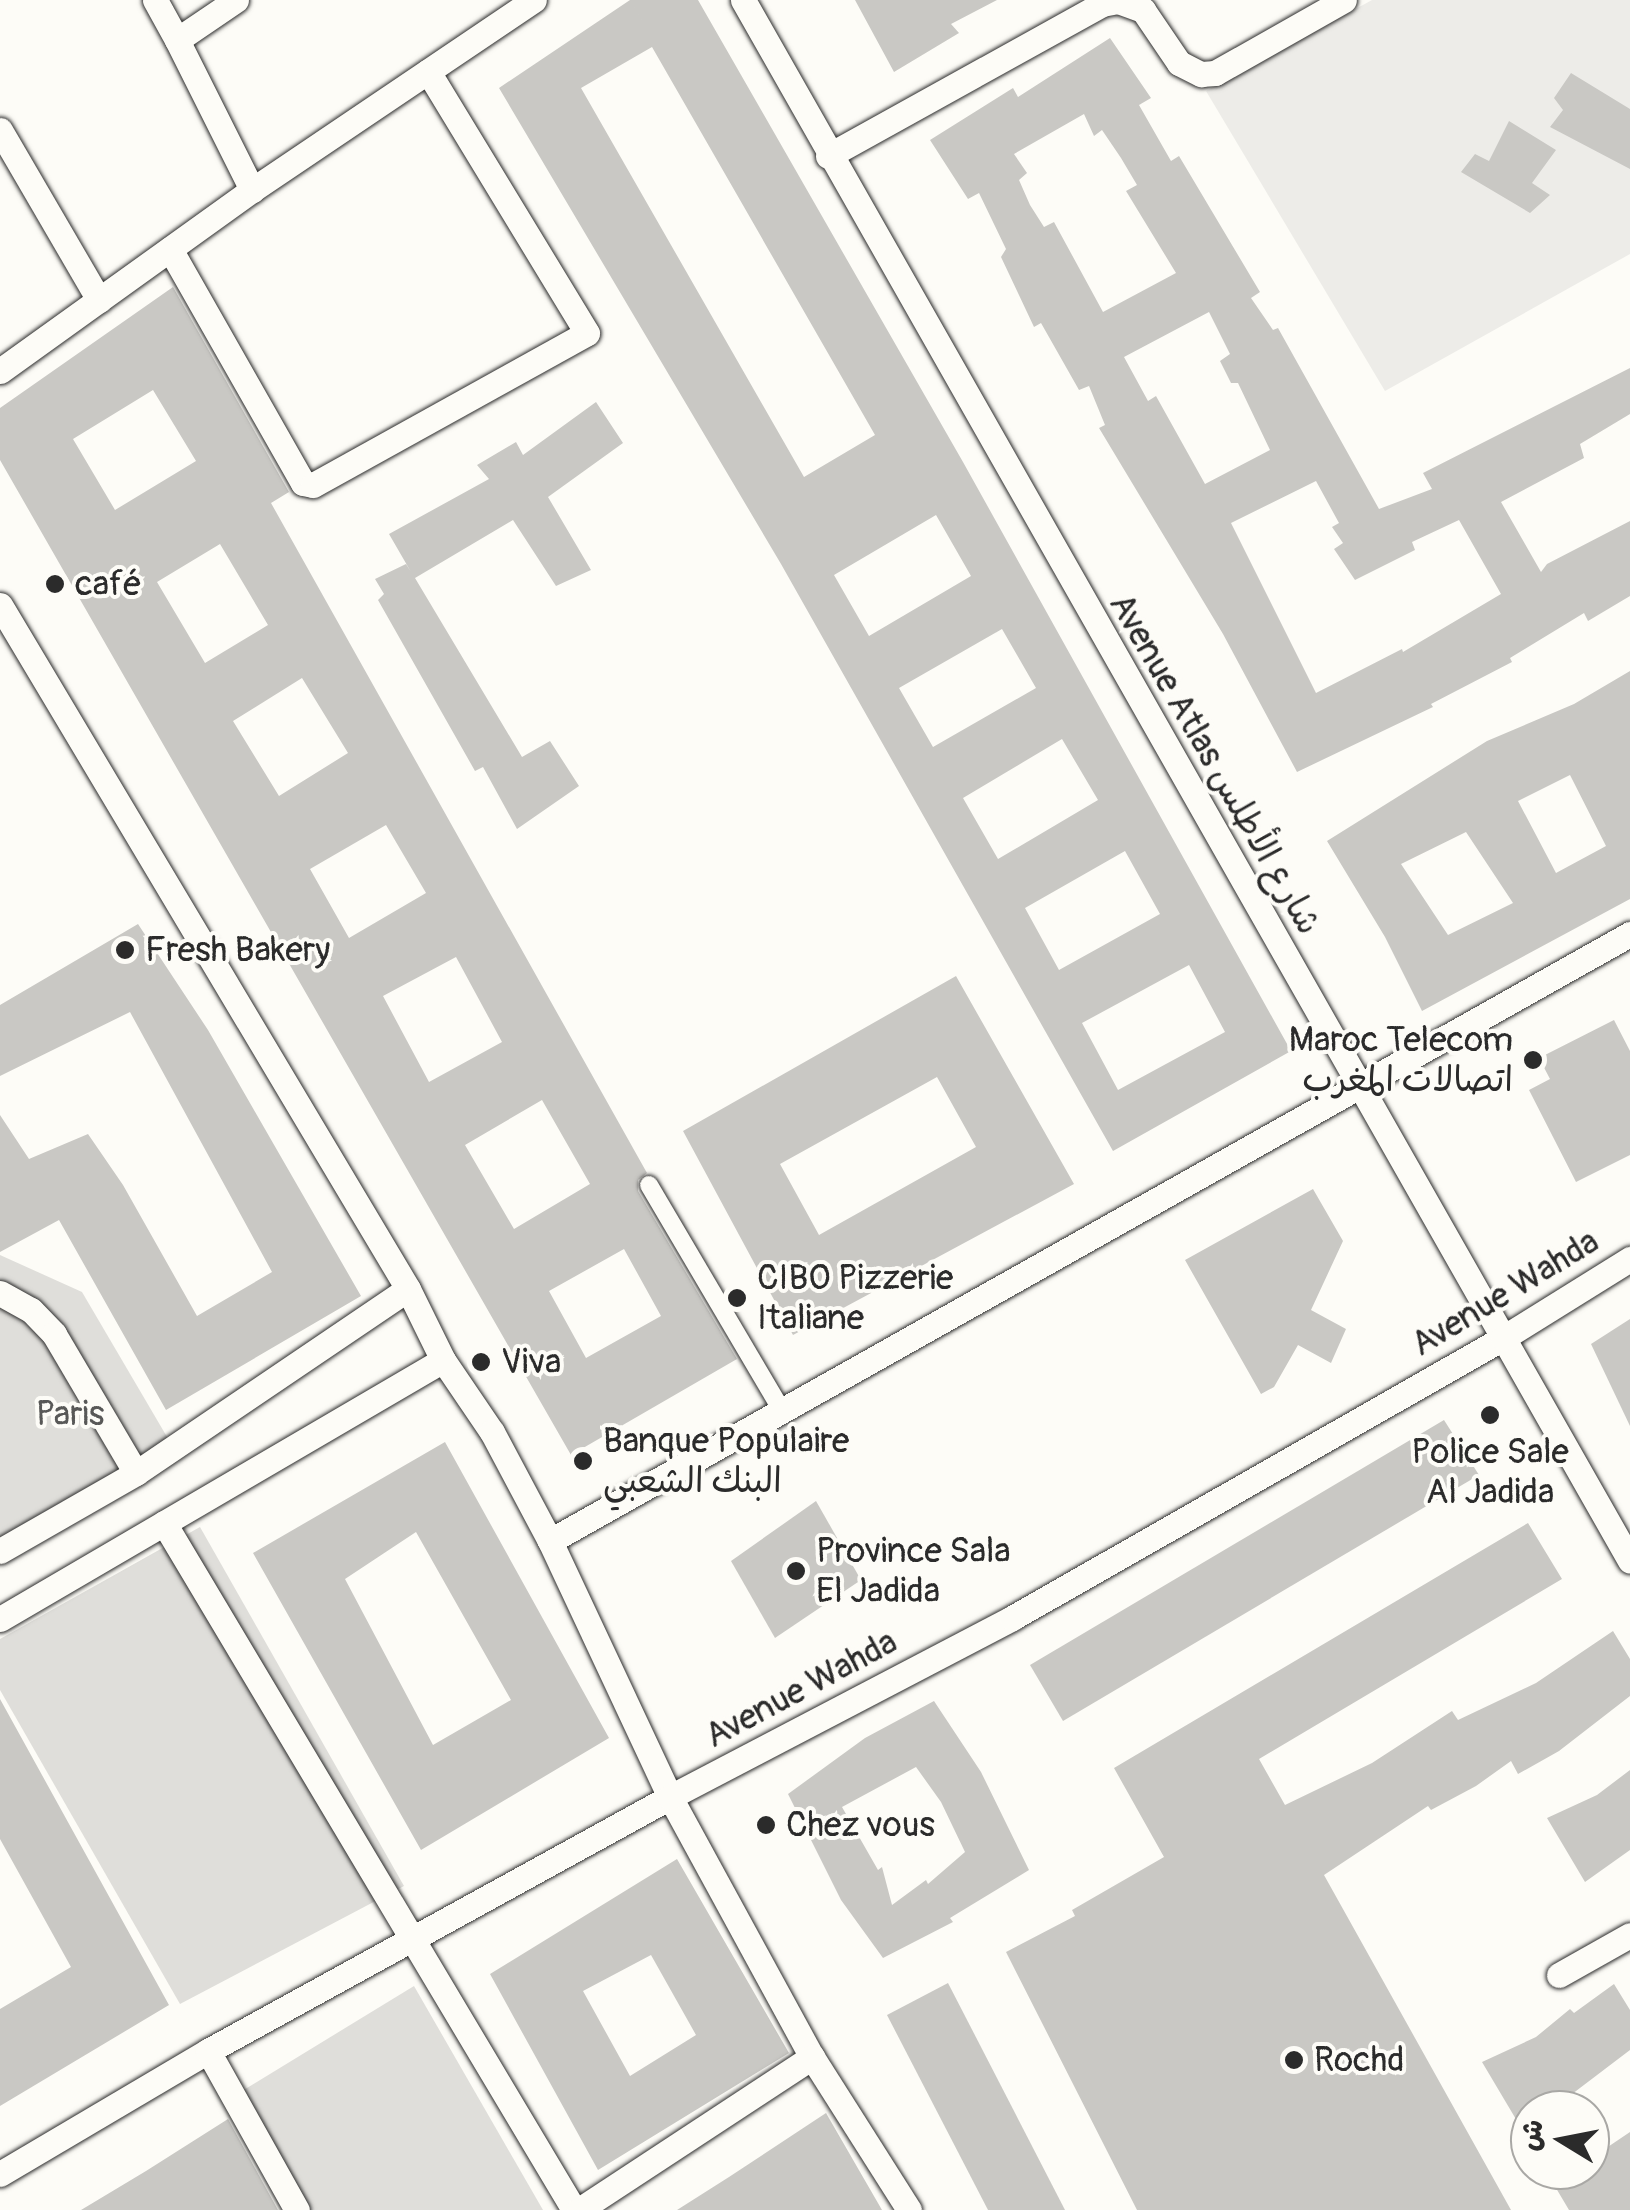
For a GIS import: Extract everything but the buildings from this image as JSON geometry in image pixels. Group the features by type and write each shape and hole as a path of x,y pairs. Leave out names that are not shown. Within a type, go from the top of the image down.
{"street":[{"path":"155,0 252,190"},
{"path":"177,40 236,0"},
{"path":"0,371 252,190 534,0"},
{"name":"Avenue Atlas شارع الأطلس","path":"743,0 828,156 1630,1561"},
{"path":"828,156 1102,4 1118,1 1143,10 1179,62 1201,74 1215,73 1344,0"},
{"path":"170,249 303,483 314,485 586,333 428,71"},
{"path":"0,130 99,300"},
{"path":"0,605 408,1289 443,1360 492,1432 550,1540 670,1797 812,2057 909,2210"},
{"path":"550,1540 1630,934"},
{"path":"649,1185 782,1411"},
{"name":"Avenue Wahda","path":"0,2174 208,2051 413,1938 670,1797 1012,1618 1503,1338 1630,1259"},
{"path":"0,1551 136,1473 408,1289"},
{"path":"0,1292 31,1310 54,1334 136,1473"},
{"path":"0,1618 443,1360"},
{"path":"164,1523 576,2210 812,2057"},
{"path":"1559,1975 1630,1935"},
{"path":"208,2051 297,2210"}],"shaded area":[{"path":"1372,0 1630,0 1630,254 1385,391 1206,91"}],"green space":[{"name":"Paris","path":"0,1255 82,1292 170,1442 0,1543"},
{"path":"200,1527 404,1886 180,2004 0,1690 0,1639"},
{"path":"414,1986 543,2210 308,2210 242,2091"}],"place":[{"name":"café","path":"55,584"},
{"name":"Fresh Bakery","path":"125,950"},
{"name":"Maroc Telecom اتصالات المغرب","path":"1533,1060"},
{"name":"CIBO Pizzerie Italiane","path":"737,1298"},
{"name":"Viva","path":"481,1362"},
{"name":"Police Sale Al Jadida","path":"1490,1415"},
{"name":"Banque Populaire البنك الشعبي","path":"583,1461"},
{"name":"Province Sala El Jadida","path":"796,1571"},
{"name":"Chez vous","path":"766,1825"},
{"name":"Rochd","path":"1294,2060"}]}
